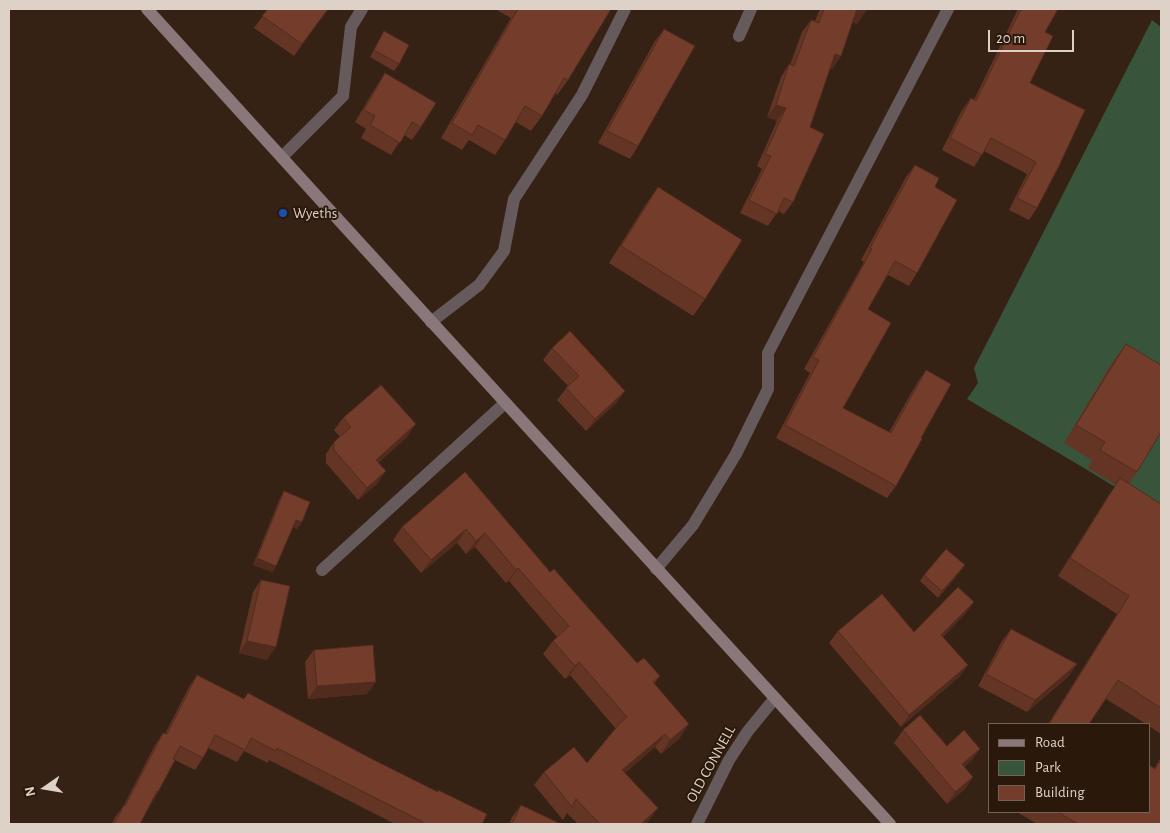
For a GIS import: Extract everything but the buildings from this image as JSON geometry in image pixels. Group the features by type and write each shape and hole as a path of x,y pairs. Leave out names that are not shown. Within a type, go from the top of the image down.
{"main road":[{"path":"147,9 890,824"}],"street":[{"path":"282,157 343,96 351,27 362,9"},
{"path":"431,322 479,285 504,251 514,199 582,95 625,9"},
{"path":"738,36 751,9"},
{"path":"656,569 693,525 736,454 768,389 768,353 948,9"},
{"path":"322,570 505,402"},
{"name":"OLD CONNELL","path":"697,824 729,760 748,731 775,698"}],"green space":[{"path":"1152,20 1161,27 1161,515 967,399 978,383 974,368"}],"place":[{"name":"Wyeths","path":"283,213"}]}
